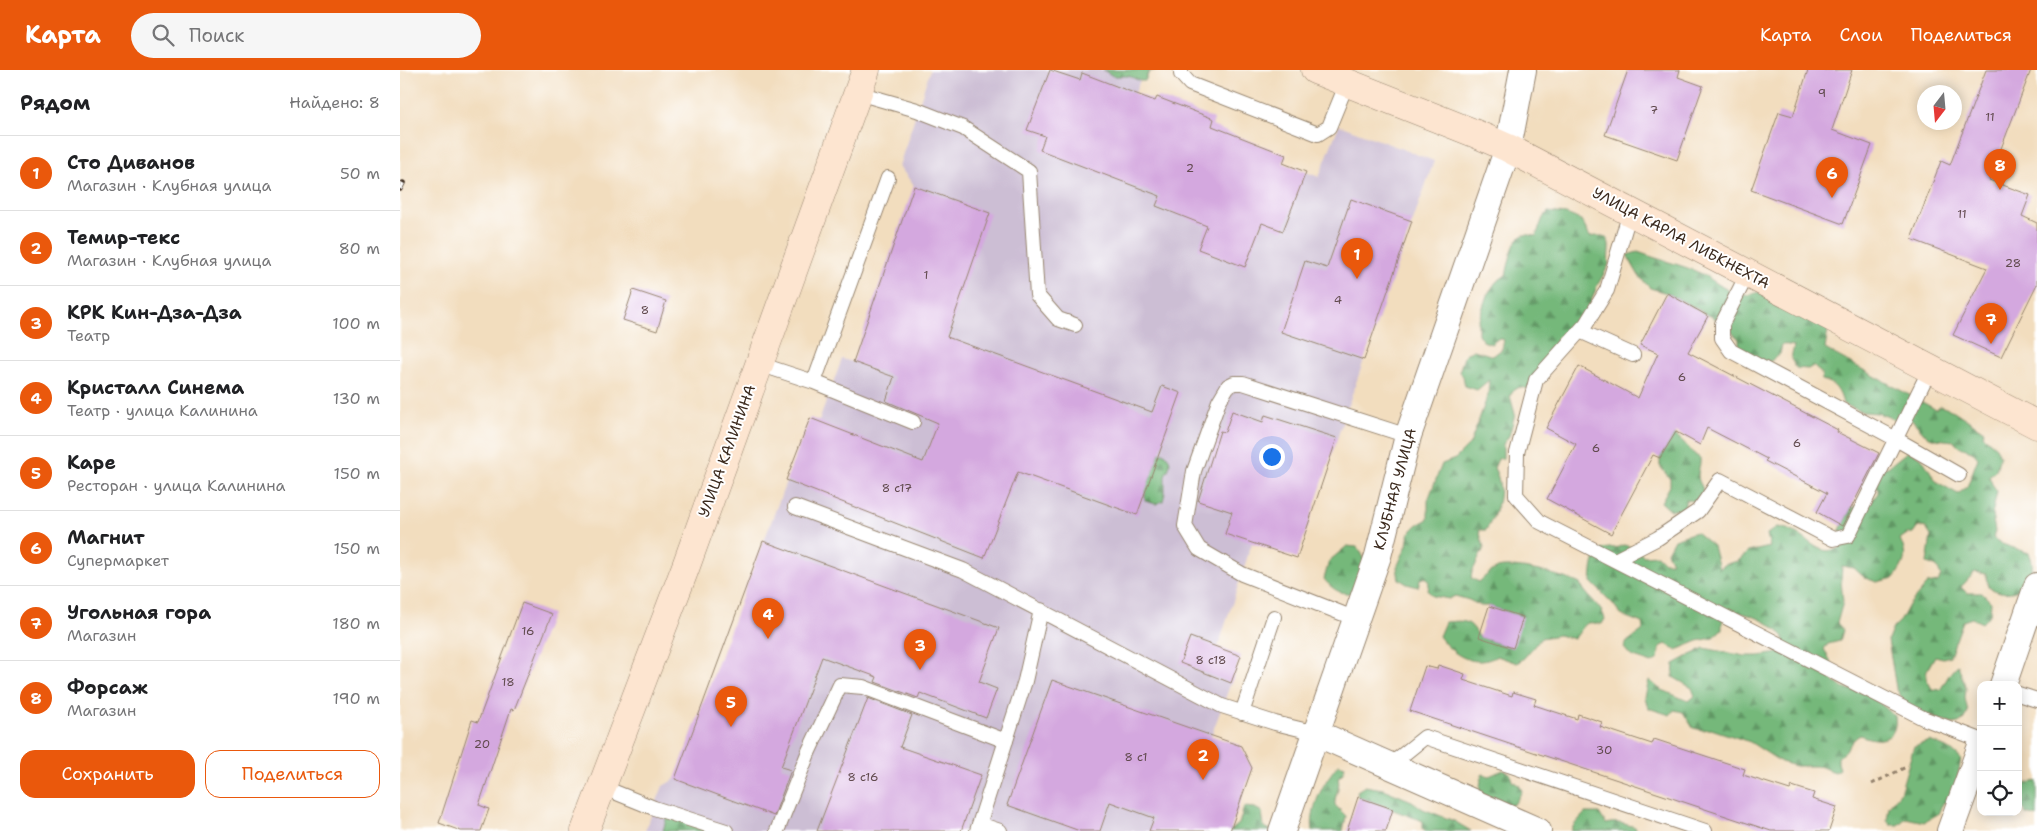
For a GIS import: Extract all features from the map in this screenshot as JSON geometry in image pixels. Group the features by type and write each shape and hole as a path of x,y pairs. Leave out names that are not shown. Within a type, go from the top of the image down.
{"main road":[{"name":"УЛИЦА КАРЛА ЛИБКНЕХТА","path":"1315,70 1474,132 1508,148 2037,425"},
{"name":"УЛИЦА КАЛИНИНА","path":"585,831 686,566 862,82"}],"street":[{"name":"КЛУБНАЯ УЛИЦА","path":"1282,831 1378,556 1408,436 1508,148 1523,70"},
{"path":"2004,681 2037,586"},
{"path":"1316,734 1538,831"},
{"path":"1950,831 1977,757"}],"lane":[{"path":"1181,70 1181,74 1190,84 1318,134 1330,127 1348,83"},
{"path":"862,82 917,110 963,128 1029,171 1037,295 1058,319 1075,325"},
{"path":"814,382 888,178"},
{"path":"1630,212 1607,290 1580,331 1536,380 1517,453 1516,495 1540,522 1923,718 1977,738"},
{"path":"1748,273 1722,324 1722,338 1731,351 1896,439 1959,475"},
{"path":"1580,331 1633,355"},
{"path":"759,364 814,382 913,422"},
{"path":"1615,560 1658,538 1698,511 1720,480 1833,539 1848,536 1930,370"},
{"path":"1356,619 1242,574 1200,549 1185,526 1194,471 1219,401 1228,386 1234,383 1243,383 1408,436"},
{"path":"795,507 963,570 1222,706 1316,734"},
{"path":"1000,831 978,827 1025,681 1041,610"},
{"path":"1242,713 1274,617"},
{"path":"778,831 809,751 840,685 862,687 1006,741"},
{"path":"2022,695 2037,700"},
{"path":"1389,766 1425,738 1705,831"},
{"path":"602,787 654,808 726,831"}],"path":[{"path":"1872,784 1908,766"}],"shaded area":[{"path":"930,70 1144,70 1135,93 1155,101 1157,97 1214,119 1212,127 1286,155 1283,163 1319,177 1339,125 1434,161 1297,558 1252,543 1218,647 1241,656 1211,736 1241,746 1252,768 1230,831 645,831 663,786 675,779 810,418 819,421 842,359 853,362 914,186 899,166"}],"green space":[{"path":"1103,70 1156,70 1149,72 1145,81 1140,81 1129,76 1113,76"},
{"path":"1548,212 1566,214 1581,220 1590,237 1599,236 1608,240 1609,265 1597,286 1586,315 1567,338 1559,335 1555,359 1529,389 1520,387 1513,390 1510,396 1515,414 1509,436 1503,444 1503,458 1498,459 1494,468 1498,476 1499,500 1494,516 1486,530 1479,530 1484,548 1471,578 1479,582 1495,569 1506,567 1539,571 1563,577 1580,584 1601,610 1605,619 1602,624 1586,624 1574,639 1559,635 1541,638 1524,658 1517,663 1497,656 1489,660 1472,660 1450,649 1439,636 1445,622 1465,622 1472,626 1479,637 1512,648 1522,617 1489,606 1481,606 1455,596 1449,599 1433,596 1428,591 1429,583 1426,577 1420,579 1418,587 1407,584 1399,579 1397,567 1407,545 1409,533 1417,525 1428,519 1428,500 1442,464 1455,459 1470,444 1488,395 1489,380 1477,390 1465,386 1463,376 1459,372 1465,354 1474,350 1493,356 1502,349 1504,340 1499,338 1491,344 1483,341 1478,334 1478,322 1487,295 1496,282 1506,275 1517,241 1524,235 1536,236 1543,218"},
{"path":"1638,252 1700,273 1727,290 1740,295 1759,292 1828,330 1825,349 1935,409 1940,406 1954,411 1984,431 1983,436 1996,447 2000,456 1996,470 1989,476 1997,491 1992,515 1995,531 1993,538 2002,544 2029,553 2032,566 2030,573 2021,583 2021,589 2016,591 2001,592 1988,587 1986,574 1975,572 1961,587 1967,593 1982,593 1991,602 1990,615 1982,623 1972,618 1963,621 1950,656 1943,658 1935,656 1927,670 1926,678 1932,689 1940,690 1950,673 1958,665 1966,688 1965,698 1968,712 1962,722 1953,724 1910,711 1896,688 1888,640 1893,628 1901,620 1909,605 1927,584 1938,582 1941,576 1937,567 1927,563 1931,536 1926,528 1918,526 1913,533 1907,534 1900,539 1905,555 1903,564 1894,578 1877,582 1865,578 1854,568 1842,566 1843,602 1837,623 1843,630 1840,641 1828,644 1824,649 1831,662 1829,676 1834,681 1841,687 1863,693 1876,700 1895,716 1893,731 1886,738 1874,739 1860,735 1856,737 1845,752 1838,757 1840,769 1835,772 1819,766 1796,766 1781,762 1750,742 1711,729 1693,728 1683,712 1674,710 1670,715 1648,708 1645,697 1649,680 1660,689 1685,700 1689,701 1695,696 1692,688 1673,677 1674,664 1704,648 1745,656 1759,656 1778,653 1783,646 1784,637 1766,622 1729,611 1722,622 1722,629 1712,638 1698,641 1676,650 1666,644 1660,647 1658,659 1652,663 1631,656 1624,648 1627,642 1643,630 1642,623 1621,615 1614,605 1591,582 1593,563 1600,551 1624,545 1634,548 1644,556 1657,555 1664,562 1672,562 1667,552 1674,539 1696,532 1713,546 1719,569 1726,564 1738,561 1748,552 1770,547 1767,534 1777,527 1799,535 1823,550 1832,550 1843,546 1857,536 1856,532 1839,532 1851,508 1871,502 1878,493 1878,488 1862,486 1870,470 1888,467 1908,451 1921,457 1937,482 1958,494 1967,487 1978,458 1972,451 1960,447 1954,441 1927,436 1912,420 1904,423 1878,413 1863,412 1843,404 1836,388 1822,380 1821,373 1813,366 1808,369 1796,368 1791,359 1794,346 1782,344 1780,354 1768,363 1739,351 1739,339 1718,320 1667,293 1650,288 1639,276 1627,255"},
{"path":"1674,435 1682,440 1700,458 1698,475 1703,490 1701,498 1694,501 1685,500 1685,507 1681,510 1670,510 1661,502 1670,486 1670,479 1660,466 1660,458"},
{"path":"1159,453 1165,453 1170,464 1165,475 1163,501 1156,504 1145,501 1145,491"},
{"path":"1347,546 1357,547 1367,566 1356,592 1342,593 1324,579 1329,561"},
{"path":"1930,741 1951,750 1961,759 1957,781 1958,798 1943,803 1938,814 1924,822 1906,818 1898,825 1890,825 1887,820 1889,806 1900,793 1914,746"},
{"path":"1339,764 1345,766 1343,773 1338,778 1339,785 1335,805 1346,816 1343,831 1313,831 1313,814 1319,795 1328,778"},
{"path":"1503,770 1510,773 1512,781 1519,785 1522,791 1516,802 1511,806 1479,793 1482,774 1489,776"},
{"path":"2037,781 2037,817 2026,814 2022,807 2022,788 2025,784"},
{"path":"1365,786 1383,789 1412,801 1423,809 1454,821 1471,831 1426,831 1423,829 1423,821 1358,797 1357,791"},
{"path":"1244,807 1255,808 1262,812 1264,827 1273,831 1230,831 1239,824"},
{"path":"1585,813 1599,813 1606,824 1624,824 1635,827 1637,831 1571,831"},
{"path":"667,816 721,831 663,831"}],"building":[{"path":"1050,70 1080,80 1082,73 1155,101 1157,97 1214,119 1212,126 1286,155 1283,163 1306,172 1283,231 1262,223 1245,267 1198,249 1207,226 1156,206 1160,196 1040,150 1045,136 1027,130"},
{"path":"1628,70 1680,70 1678,77 1703,86 1677,160 1605,135"},
{"path":"1808,70 1852,70 1832,130 1872,145 1843,224 1751,190 1779,112 1793,116"},
{"path":"1986,70 2031,70 1989,180 2030,195 2022,216 2037,223 2037,284 2001,357 1953,335 1987,268 1911,239 1941,161 1950,165"},
{"path":"914,186 990,213 947,337 1152,412 1162,386 1181,393 1137,515 1018,472 984,558 786,480 810,418 923,462 938,423 886,401 894,377 853,362"},
{"path":"1351,199 1412,221 1364,360 1281,332 1305,261 1327,268"},
{"path":"633,290 666,301 657,331 623,320"},
{"path":"1667,293 1708,316 1688,352 1879,453 1842,526 1817,512 1827,493 1707,428 1700,445 1676,432 1660,458 1653,455 1611,534 1547,499 1576,444 1546,428 1579,366 1638,398 1658,353 1640,345"},
{"path":"1232,411 1263,422 1265,415 1337,438 1297,558 1225,534 1232,512 1198,501 1220,431 1225,432"},
{"path":"763,541 999,628 979,682 997,689 986,718 920,693 918,698 875,682 877,677 822,657 781,767 791,770 774,816 675,779"},
{"path":"522,603 552,614 514,710 511,709 479,805 489,809 481,831 461,831 439,823 472,720 478,722"},
{"path":"1489,606 1523,617 1513,648 1479,637"},
{"path":"1190,637 1241,656 1231,683 1180,663"},
{"path":"1438,665 1465,674 1463,680 1512,696 1513,692 1536,699 1534,705 1577,719 1578,714 1602,722 1600,727 1652,744 1654,739 1745,769 1743,775 1790,790 1792,786 1814,793 1812,799 1837,807 1829,831 1771,831 1410,711 1425,666 1437,669"},
{"path":"1052,680 1241,746 1252,768 1230,831 1149,831 1154,818 1110,802 1100,831 1080,831 1007,805"},
{"path":"868,698 912,715 900,747 981,775 961,831 817,831"},
{"path":"1358,797 1393,809 1386,831 1347,831"}],"railway":[{"path":"400,189 403,183"}],"place":[{"name":"Форсаж","path":"2000,190"},
{"name":"Магнит","path":"1832,198"},
{"name":"Сто Диванов","path":"1357,279"},
{"name":"Угольная гора","path":"1991,344"},
{"name":"Кристалл Синема","path":"768,639"},
{"name":"КРК Кин-Дза-Дза","path":"920,670"},
{"name":"Каре","path":"731,727"},
{"name":"Темир-текс","path":"1203,780"}]}
